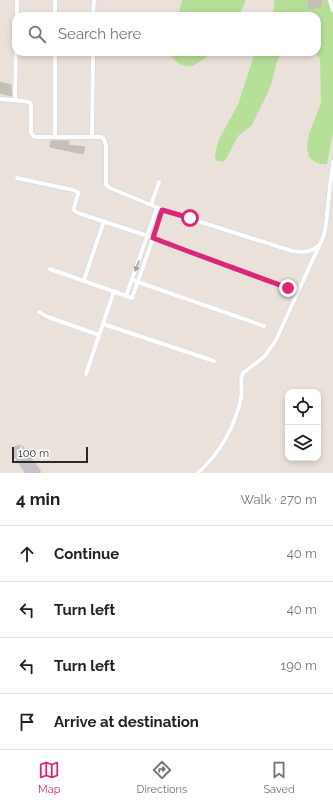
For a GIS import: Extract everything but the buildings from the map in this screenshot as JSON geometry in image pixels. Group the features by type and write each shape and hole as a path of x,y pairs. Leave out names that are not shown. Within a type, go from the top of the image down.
{"street":[{"path":"16,12 17,0"},
{"path":"55,0 55,12"},
{"path":"93,12 94,0"},
{"path":"330,0 333,10"},
{"path":"15,100 16,56"},
{"path":"55,56 55,137"},
{"path":"92,137 93,56"},
{"path":"0,99 29,102 31,104 33,136 101,137 104,139 107,186 162,210 292,251 303,252 320,245"},
{"path":"198,473 224,442 242,394 241,376 264,357 276,340 320,245 326,223 333,162"},
{"path":"17,178 76,191 78,194 74,210 78,213 148,236 288,288"},
{"path":"151,205 158,182"},
{"path":"126,296 157,208"},
{"path":"50,269 132,298 162,210"},
{"path":"84,280 104,221"},
{"path":"132,280 264,326"},
{"path":"86,374 114,291"},
{"path":"39,312 48,317 99,335"},
{"path":"103,324 214,361"}],"green space":[{"path":"182,0 246,0 241,12 179,12"},
{"path":"274,0 333,0 333,132 327,164 317,163 309,157 307,147 309,134 321,103 320,58 318,56 321,56 321,12 273,12"},
{"path":"171,56 208,56 192,66 181,65"},
{"path":"254,56 279,56 272,82 252,125 238,136 226,159 223,162 217,161 215,154 219,139 238,105"}],"taxiway":[{"path":"19,452 34,473"}],"route":[{"path":"190,218 162,210 153,238 288,288"}]}
